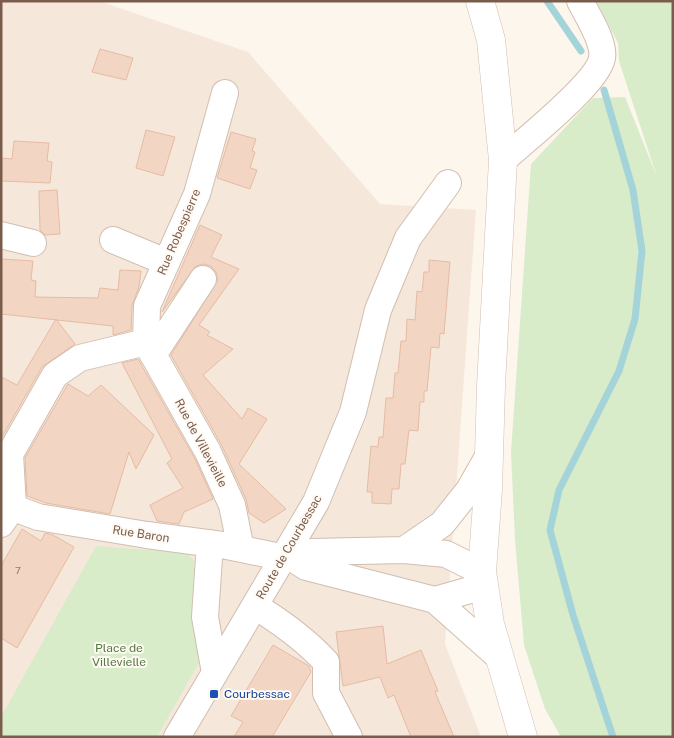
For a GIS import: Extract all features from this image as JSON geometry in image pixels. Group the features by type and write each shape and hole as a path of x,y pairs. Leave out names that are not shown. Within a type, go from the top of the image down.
{"street":[{"path":"480,1 490,40 503,160 483,579 490,624 523,737"},
{"path":"503,160 589,82 602,58 599,38 580,1"},
{"name":"Rue Robespierre","path":"149,348 147,306 197,194 226,93"},
{"name":"Route de Courbessac","path":"176,737 255,606 289,558 316,502 353,412 378,310 408,238 448,183"},
{"path":"1,235 33,243"},
{"path":"113,240 166,262"},
{"path":"5,511 6,447 55,375 80,358 149,348 203,279"},
{"name":"Rue de Villevieille","path":"149,348 208,452 232,505 241,549"},
{"path":"404,550 442,524 469,490 489,455"},
{"name":"Rue Baron","path":"5,511 210,543 289,558 306,567 435,600"},
{"path":"210,543 205,617 215,674"},
{"path":"289,558 312,552 404,550 446,554 483,579"},
{"path":"483,579 435,600 499,656"},
{"path":"255,606 275,618 312,646 326,662 326,693 349,737"}],"shaded area":[{"path":"1,1 99,1 248,52 380,204 476,210 445,644 481,737 1,737"}],"green space":[{"path":"596,1 673,1 673,737 561,737 545,709 524,645 515,540 511,452 531,164 593,98 625,97 657,177 619,61 618,43"},
{"name":"Place de Villevielle","path":"96,546 188,553 194,561 193,616 200,661 157,737 1,737 1,717"}],"building":[{"path":"100,49 133,58 126,80 92,72"},
{"path":"146,130 175,137 163,176 136,168"},
{"path":"231,132 256,139 252,151 255,152 250,168 257,170 250,189 217,178"},
{"path":"14,141 49,143 47,161 52,162 50,183 1,181 1,158 12,159"},
{"path":"57,190 60,234 45,235 40,230 39,191"},
{"path":"200,225 222,235 211,257 239,269 199,325 210,332 207,335 233,349 203,375 242,419 248,408 267,419 239,464 286,509 264,523 249,513 246,499 222,446 171,355 218,280 216,272 211,266 203,264 196,266 162,312"},
{"path":"1,259 33,261 31,280 36,281 35,297 98,298 100,288 118,290 120,270 141,271 139,287 132,305 131,330 113,335 113,326 1,314"},
{"path":"429,260 450,262 444,334 440,333 439,348 431,347 427,391 424,391 424,402 420,402 418,431 409,430 405,464 401,464 399,489 392,489 391,504 372,503 372,492 367,492 371,446 378,447 379,437 383,437 386,398 393,398 401,341 406,341 407,319 415,320 417,291 422,292 424,272 429,272"},
{"path":"56,319 75,344 42,367 1,439 1,377 17,385"},
{"path":"138,359 195,459 213,499 184,512 179,524 157,521 150,505 183,488 167,463 172,459 122,363"},
{"path":"68,384 88,396 101,385 154,435 136,469 129,452 110,514 46,503 27,496 25,458"},
{"path":"22,529 41,541 45,533 53,535 74,547 17,648 1,638 1,566"},
{"path":"383,626 387,664 421,650 438,691 435,692 454,737 411,737 394,695 388,698 380,677 343,686 336,632"},
{"path":"273,645 309,666 311,672 272,737 234,737 243,722 231,716"}],"waterway":[{"path":"547,1 581,51"},
{"path":"604,90 633,190 642,251 635,319 619,371 559,490 550,530 573,615 613,737"}],"place":[{"name":"Courbessac","path":"214,694"}]}
